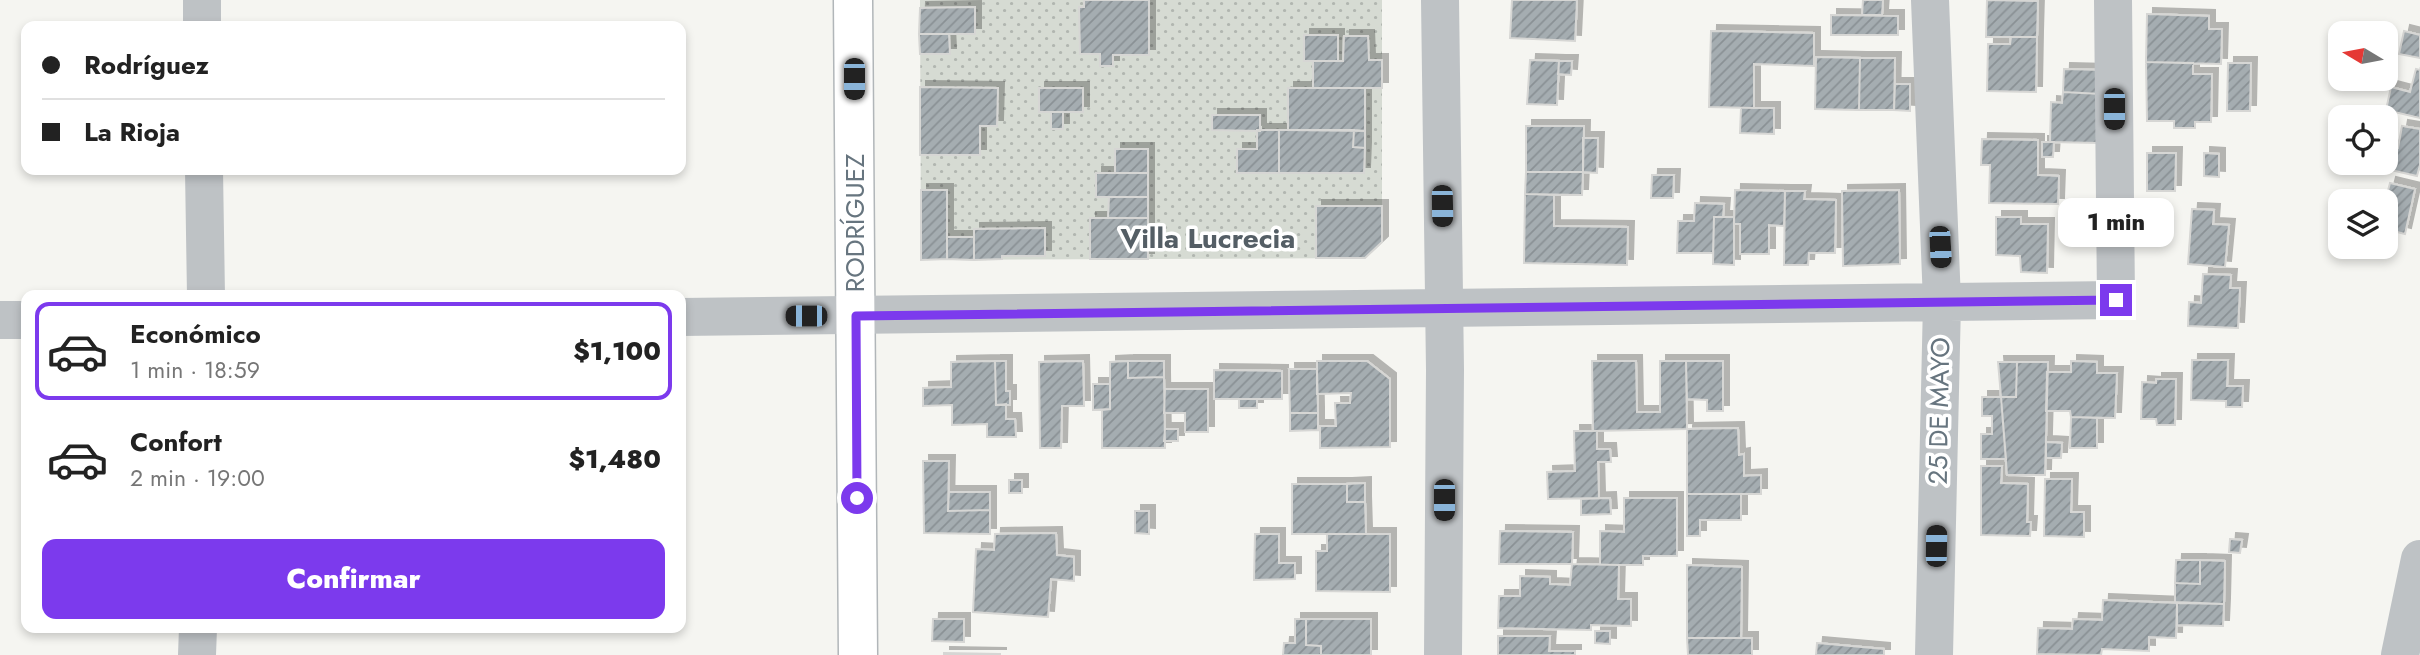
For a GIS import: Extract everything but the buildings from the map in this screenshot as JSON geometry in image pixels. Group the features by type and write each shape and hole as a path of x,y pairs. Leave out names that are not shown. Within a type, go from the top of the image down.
{"main road":[{"name":"RODRÍGUEZ","path":"853,0 858,655"}],"street":[{"path":"202,0 202,21"},
{"path":"1440,0 1445,370 1443,655"},
{"name":"25 DE MAYO","path":"1930,0 1942,302 1934,655"},
{"path":"686,317 2116,300 2113,0"},
{"path":"204,175 206,290"},
{"path":"0,320 21,320"},
{"path":"2400,655 2420,559"},
{"path":"197,655 198,633"}],"shaded area":[{"path":"920,0 1382,0 1382,242 1365,258 921,260"}],"district":[{"name":"Villa Lucrecia","path":"1208,238"}],"route":[{"path":"857,498 856,316 2116,300"}]}
